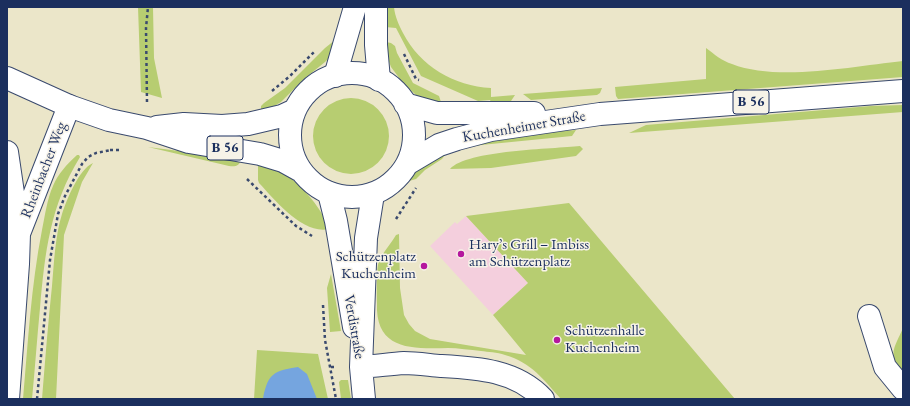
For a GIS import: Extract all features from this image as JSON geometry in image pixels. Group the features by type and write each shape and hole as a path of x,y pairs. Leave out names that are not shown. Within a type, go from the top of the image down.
{"main road":[{"path":"335,76 355,7"},
{"path":"376,7 379,80"},
{"path":"344,74 362,74 379,80 394,90 405,104 412,121 413,147 406,164 396,179 373,194 346,197 329,193 313,184 296,163 291,146 290,128 295,110 311,88 326,79 344,74"},
{"name":"B 56","path":"7,78 69,106 109,120 148,128 189,142 275,158 301,170"},
{"name":"Kuchenheimer Straße","path":"406,164 439,145 491,130 600,114 903,91"},
{"name":"Kuchenheimer Straße","path":"405,104 437,113 600,114"},
{"name":"Rheinbacher Weg","path":"8,399 13,264 19,234 69,106"},
{"name":"B 56","path":"148,128 184,124 222,126 248,124 282,116 295,110"},
{"name":"Rheinbacher Weg","path":"7,152 19,234"},
{"name":"Verdistraße","path":"329,193 340,240 362,367"},
{"name":"Verdistraße","path":"364,399 362,367 366,238 373,194"},
{"path":"869,316 885,367 903,389"},
{"path":"362,367 404,363 490,371 524,384 543,399"}],"path":[{"path":"148,7 146,28 148,128"},
{"path":"376,33 387,34 395,38 416,79 423,82"},
{"path":"270,92 290,76 320,46"},
{"path":"37,399 50,260 58,214 65,196 82,164 92,155 111,150"},
{"path":"247,152 246,177 296,226 308,234 327,241 340,240"},
{"path":"396,220 416,188"}],"shaded area":[{"path":"466,216 528,283 493,315 430,246 455,222 457,224"}],"green space":[{"path":"138,7 153,7 154,58 162,98 141,92"},
{"path":"387,7 394,7 396,18 410,45 429,64 451,78 464,83 491,88 491,97 515,95 511,101 478,101 421,76 396,28 385,27"},
{"path":"335,40 331,56 325,62 304,79 281,102 261,112 261,106 264,103 285,88"},
{"path":"386,42 395,46 397,53 413,83 439,96 442,105 416,95 403,83 391,67 387,56"},
{"path":"706,48 728,63 771,72 816,71 903,61 903,77 618,99 616,96 615,87 706,79"},
{"path":"602,88 600,93 597,95 531,100 523,94"},
{"path":"351,98 366,101 378,109 386,121 389,136 386,151 378,163 366,171 351,174 336,171 324,163 316,151 313,136 316,121 324,109 336,101"},
{"path":"903,105 903,112 629,133 646,125 871,106"},
{"path":"576,130 572,136 464,148 469,144 536,133"},
{"path":"580,146 583,149 576,156 491,168 450,169 459,163 491,154"},
{"path":"148,147 241,159 237,166 229,166"},
{"path":"446,152 442,159 425,170 416,179 409,181 419,168"},
{"path":"77,155 80,157 62,193 55,212 51,230 44,268 32,399 23,399 32,293 46,208 57,177"},
{"path":"258,162 280,170 301,187 318,208 329,229 309,227 290,215 281,207 259,183"},
{"path":"93,163 82,182 64,235 56,399 42,399 58,231 64,208 74,185 83,171"},
{"path":"569,203 735,399 561,399 536,372 523,362 514,358 493,352 456,348 409,347 398,344 389,338 382,330 378,318 377,303 378,265 385,251 396,235 399,234 400,288 404,315 415,331 430,339 526,355 493,315 528,283 466,216"},
{"path":"331,274 341,331 330,332 327,288"},
{"path":"903,328 903,374 895,361 894,351"},
{"path":"257,350 318,354 328,399 254,399"},
{"path":"341,380 348,380 351,399 341,399 339,382"}],"water":[{"path":"298,367 307,374 317,399 263,399 269,379 275,373"}],"place":[{"name":"Hary’s Grill – Imbiss am Schützenplatz","path":"461,254"},
{"name":"Schützenplatz Kuchenheim","path":"424,266"},
{"name":"Schützenhalle Kuchenheim","path":"557,340"}]}
